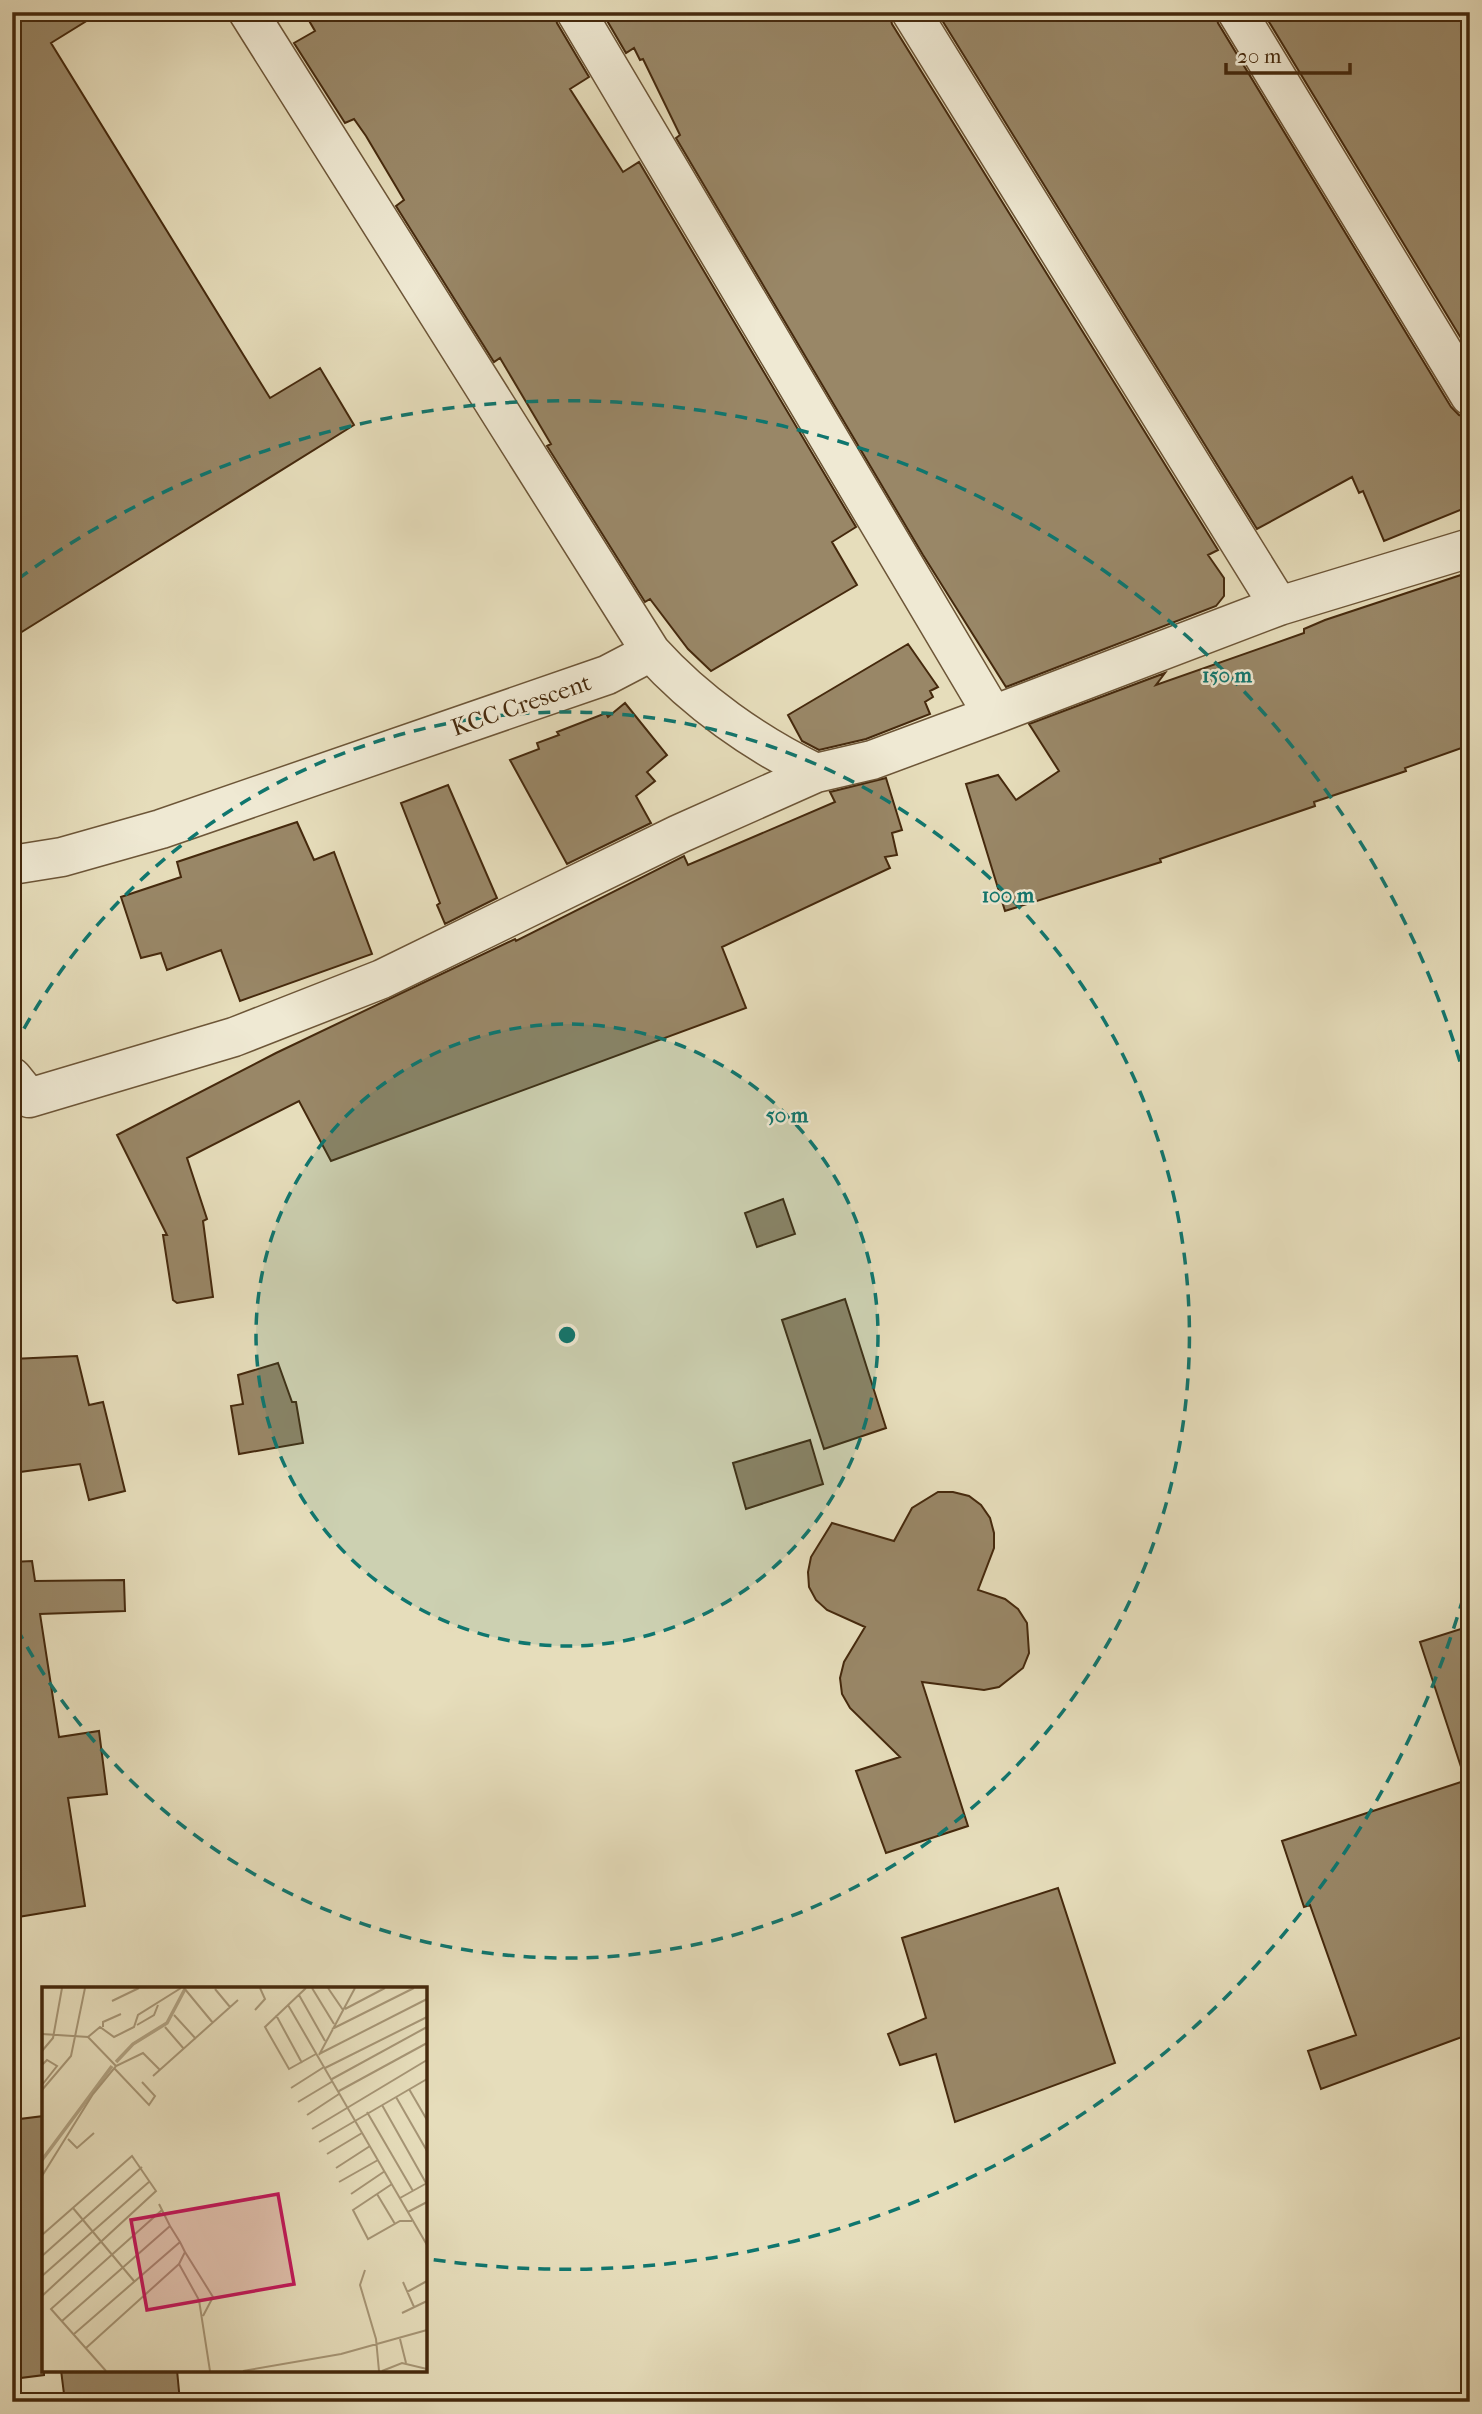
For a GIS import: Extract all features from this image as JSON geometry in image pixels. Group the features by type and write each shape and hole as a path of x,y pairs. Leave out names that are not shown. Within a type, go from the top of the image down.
{"street":[{"path":"248,12 651,652 669,672 754,739 817,773"},
{"path":"576,12 993,715"},
{"path":"911,12 1279,606"},
{"path":"1237,12 1470,397"},
{"path":"12,1077 29,1098 234,1037 382,979 679,834 817,773 872,760 1279,606 1470,548"},
{"name":"KCC Crescent","path":"12,865 62,858 161,829 607,675 651,652"}],"building":[{"path":"12,12 101,12 51,43 270,398 320,368 354,425 12,638"},
{"path":"304,12 554,12 557,23 589,77 570,89 623,172 639,162 856,527 832,542 857,585 711,671 688,649 650,599 645,602 547,446 551,444 500,358 494,362 396,206 404,200 366,136 354,119 345,123 294,43 315,31"},
{"path":"602,12 889,12 892,24 1218,550 1208,555 1224,578 1224,596 1216,606 1006,687 923,555 676,138 680,135 643,59 640,60 634,48 626,53"},
{"path":"937,12 1215,12 1218,23 1451,407 1459,415 1470,418 1470,506 1384,541 1363,491 1359,493 1352,477 1257,529"},
{"path":"1263,12 1470,12 1470,353"},
{"path":"1470,572 1470,745 1405,768 1406,771 1314,802 1315,806 1160,859 1161,862 1005,911 966,784 998,775 1016,800 1059,771 1029,724 1165,673 1156,685 1304,633 1304,629 1325,620"},
{"path":"908,644 938,687 930,691 933,697 925,702 930,714 866,739 819,750 802,741 788,715"},
{"path":"625,703 667,755 647,772 655,781 636,796 651,823 567,864 510,760 539,749 537,743 559,735 557,732 606,713 608,717"},
{"path":"886,778 902,830 892,833 897,855 885,857 890,868 722,947 746,1008 331,1161 299,1101 187,1158 207,1219 203,1221 213,1297 177,1303 173,1300 163,1235 167,1235 117,1135 276,1053 515,939 516,941 684,856 688,865 835,802 830,792"},
{"path":"448,785 497,898 445,924 437,905 440,903 401,803"},
{"path":"297,822 314,860 334,852 372,954 240,1001 221,950 167,970 161,953 141,958 121,897 181,877 177,862"},
{"path":"783,1199 795,1234 757,1247 745,1213"},
{"path":"845,1299 886,1428 824,1449 782,1320"},
{"path":"77,1356 89,1405 103,1402 125,1491 89,1500 80,1464 12,1473 12,1359"},
{"path":"278,1363 292,1402 296,1402 303,1443 239,1454 231,1406 243,1404 238,1375"},
{"path":"810,1440 823,1484 746,1509 733,1463"},
{"path":"938,1492 969,1496 981,1505 990,1518 994,1548 978,1590 1005,1599 1018,1609 1027,1623 1029,1653 1023,1668 999,1687 984,1690 922,1682 968,1826 886,1853 856,1771 900,1757 850,1708 842,1694 840,1678 844,1662 865,1627 827,1610 816,1600 809,1587 808,1572 811,1557 832,1523 894,1541 912,1508"},
{"path":"32,1561 35,1581 124,1580 125,1611 40,1614 59,1737 99,1731 107,1794 68,1798 85,1906 12,1918 12,1562"},
{"path":"1470,1626 1470,1772 1463,1773 1420,1642"},
{"path":"1470,1779 1470,2034 1321,2089 1308,2051 1356,2035 1310,1905 1304,1907 1282,1841"},
{"path":"1058,1888 1115,2063 955,2122 936,2054 900,2065 888,2034 926,2018 902,1938"},
{"path":"42,2116 44,2375 12,2379 12,2120"},
{"path":"61,2372 177,2372 180,2402 65,2402"}]}
